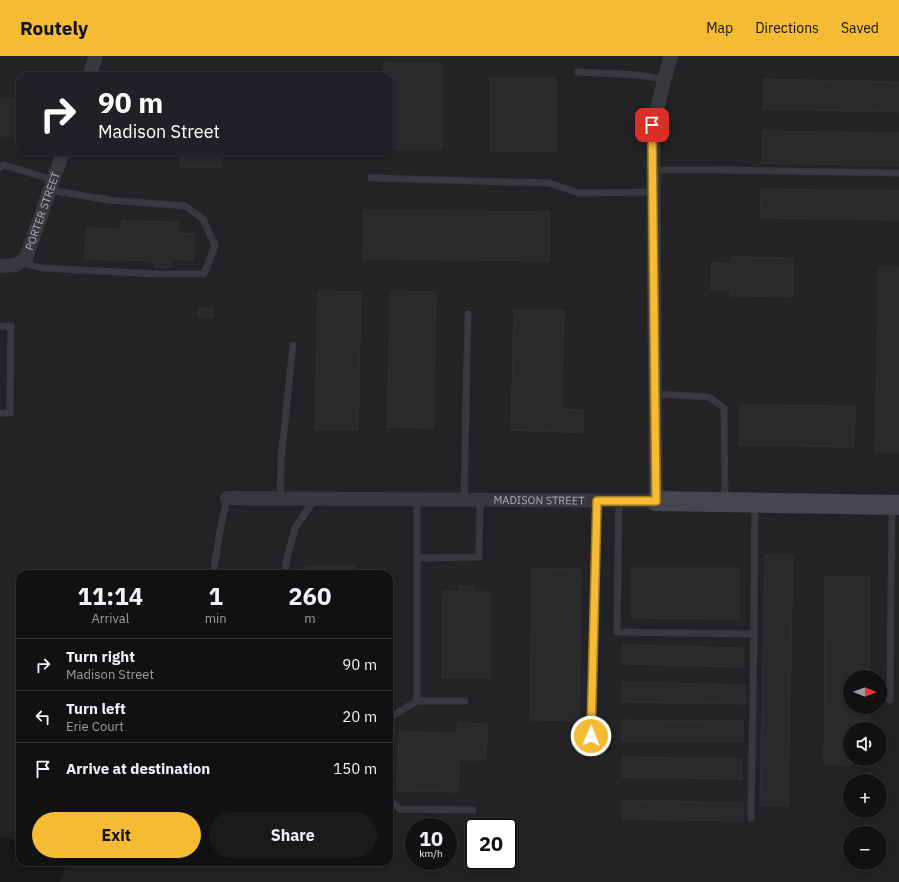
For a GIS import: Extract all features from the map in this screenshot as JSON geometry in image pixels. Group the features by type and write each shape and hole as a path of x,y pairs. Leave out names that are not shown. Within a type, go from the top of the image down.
{"street":[{"path":"90,72 96,56"},
{"path":"656,501 654,192 652,125 671,56"},
{"name":"PORTER STREET","path":"18,264 26,258 62,156"},
{"path":"0,266 18,264"},
{"name":"MADISON STREET","path":"227,498 656,501 896,505"}],"lane":[{"path":"578,72 637,75 664,79"},
{"path":"0,167 4,165 51,185 109,200 184,206 203,219 215,246 204,274 158,274 41,268 18,264"},
{"path":"653,170 899,173"},
{"path":"371,178 549,183 579,193 654,192"},
{"path":"464,500 468,314"},
{"path":"0,326 11,326 10,413 0,413"},
{"path":"280,498 281,460 293,345"},
{"path":"656,394 709,397 724,408 725,502"},
{"path":"213,570 227,498"},
{"path":"285,570 295,528 316,499"},
{"path":"417,499 417,701"},
{"path":"417,558 479,557 480,500"},
{"path":"591,751 597,501"},
{"path":"619,501 617,632 754,634"},
{"path":"751,818 755,503"},
{"path":"890,700 896,505"},
{"path":"393,716 417,701 465,701"},
{"path":"393,804 400,810 473,810"}],"shaded area":[{"path":"0,56 899,56 899,882 60,882 66,866 393,866 393,570 16,570 16,840 0,837"}],"building":[{"path":"384,63 441,63 442,149 393,149 393,72 384,72"},
{"path":"490,78 556,78 556,151 490,151"},
{"path":"764,79 899,82 899,112 764,109"},
{"path":"0,99 16,99 16,136 0,136"},
{"path":"762,131 899,133 899,166 762,163"},
{"path":"181,156 221,156 221,168 180,167"},
{"path":"761,189 899,191 899,220 760,218"},
{"path":"364,210 550,212 549,261 363,259"},
{"path":"122,221 178,222 178,233 194,234 194,260 171,259 171,268 155,268 155,261 85,259 86,228 122,229"},
{"path":"731,257 793,258 793,297 730,296 730,290 711,290 712,263 731,263"},
{"path":"879,267 899,267 899,452 875,452"},
{"path":"318,291 361,292 358,430 315,429"},
{"path":"391,291 436,292 433,428 387,427"},
{"path":"199,308 213,309 213,317 198,317"},
{"path":"514,310 564,311 561,409 583,410 583,433 511,430"},
{"path":"740,405 855,406 854,447 739,445"},
{"path":"765,555 793,555 788,806 760,805"},
{"path":"306,566 355,566 354,570 306,570"},
{"path":"532,568 581,569 579,721 530,720"},
{"path":"632,568 739,568 739,619 632,618"},
{"path":"825,577 870,577 869,670 843,670 843,714 869,714 869,722 843,722 843,764 824,764"},
{"path":"460,586 473,586 473,592 490,592 490,678 442,678 443,591 460,591"},
{"path":"623,645 743,648 743,667 622,664"},
{"path":"623,682 745,685 745,704 622,702"},
{"path":"622,720 743,721 743,742 622,741"},
{"path":"458,723 487,724 486,760 459,760 458,792 397,791 399,732 457,733"},
{"path":"622,757 742,759 742,779 622,777"},
{"path":"623,800 743,803 743,821 622,819"}],"route":[{"path":"591,736 597,501 656,501 652,125"}]}
